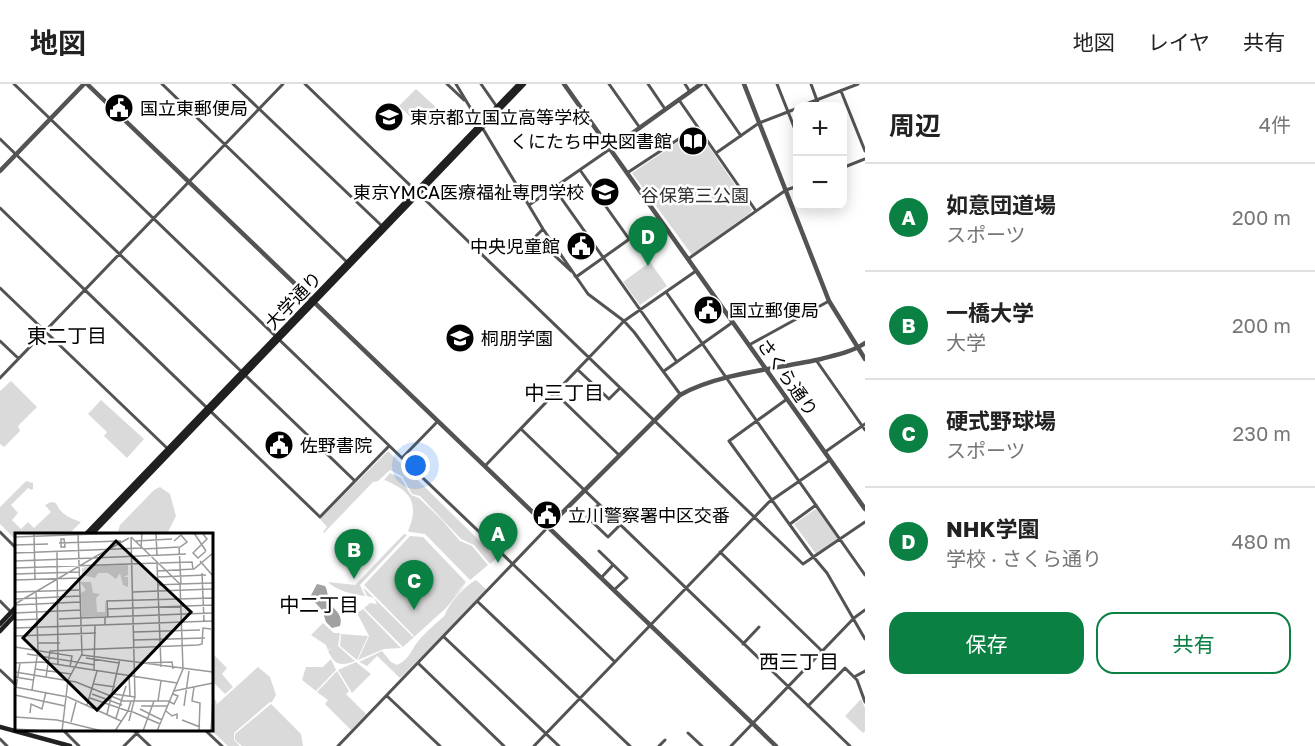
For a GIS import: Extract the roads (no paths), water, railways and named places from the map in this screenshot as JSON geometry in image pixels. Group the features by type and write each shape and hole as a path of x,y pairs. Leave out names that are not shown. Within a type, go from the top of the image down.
{"main road":[{"name":"大学通り","path":"498,109 519,84"},
{"name":"大学通り","path":"87,533 210,410 524,84"},
{"name":"大学通り","path":"93,533 170,451"},
{"path":"0,624 15,615"},
{"path":"0,631 15,615"},
{"path":"0,727 70,746"}],"street":[{"path":"14,84 615,663"},
{"path":"0,171 86,84 776,746"},
{"path":"162,84 350,264"},
{"path":"233,84 384,228"},
{"path":"0,378 283,84"},
{"path":"305,84 803,564 865,522"},
{"path":"447,84 467,103"},
{"path":"456,84 543,229 588,294 624,321 680,395"},
{"path":"481,84 498,109"},
{"path":"609,84 640,128"},
{"path":"648,84 665,109"},
{"path":"685,84 690,92"},
{"path":"529,205 703,84 741,136"},
{"path":"744,84 829,301 865,359"},
{"path":"777,84 793,126"},
{"path":"811,84 817,100"},
{"path":"812,102 858,84"},
{"name":"さくら通り","path":"567,86 865,509"},
{"path":"841,91 865,151"},
{"path":"679,100 756,211"},
{"path":"716,153 759,123 793,110"},
{"path":"627,173 697,127"},
{"path":"0,139 355,481"},
{"path":"847,166 865,159"},
{"path":"580,170 629,239"},
{"path":"555,188 677,362"},
{"path":"688,259 786,190 793,188"},
{"path":"0,208 320,517 389,446"},
{"path":"576,277 659,218"},
{"path":"543,229 535,237 576,277"},
{"path":"485,466 624,321 696,270"},
{"path":"0,288 170,451"},
{"path":"666,292 865,575"},
{"path":"749,345 829,301"},
{"path":"664,371 733,322"},
{"path":"0,340 19,358"},
{"path":"338,746 548,527 680,395 697,386 816,360 857,348 865,343"},
{"path":"816,360 864,427 825,452"},
{"path":"578,370 609,399 620,388"},
{"path":"555,393 619,455"},
{"path":"787,399 729,441 837,589 865,639"},
{"path":"402,458 438,421"},
{"path":"520,429 850,746"},
{"path":"534,746 772,500 830,460"},
{"path":"599,504 587,517 608,537 620,525"},
{"path":"790,524 816,505"},
{"path":"0,532 15,547"},
{"path":"599,551 627,578 614,591"},
{"path":"720,552 822,651"},
{"path":"601,578 613,565"},
{"path":"0,602 15,615"},
{"path":"478,602 630,746"},
{"path":"731,746 854,618 865,610"},
{"path":"743,644 759,627"},
{"path":"444,637 559,746"},
{"path":"418,664 504,746"},
{"path":"808,706 845,668 854,677 865,702"},
{"path":"0,670 15,684"},
{"path":"854,677 865,671"},
{"path":"387,696 440,746"},
{"path":"65,731 79,746"},
{"path":"124,746 138,731 150,746"},
{"path":"207,731 222,746"},
{"path":"688,733 702,746"},
{"path":"0,739 7,746"},
{"path":"659,746 665,740"}],"place":[{"name":"国立東郵便局","path":"119,108"},
{"name":"東京都立国立高等学校","path":"389,117"},
{"name":"くにたち中央図書館","path":"693,141"},
{"name":"東京YMCA医療福祉専門学校","path":"605,192"},
{"name":"中央児童館","path":"581,246"},
{"name":"NHK学園","path":"648,266"},
{"name":"国立郵便局","path":"708,310"},
{"name":"桐朋学園","path":"460,338"},
{"name":"佐野書院","path":"279,445"},
{"name":"立川警察署中区交番","path":"547,515"},
{"name":"如意団道場","path":"498,563"},
{"name":"一橋大学","path":"354,579"},
{"name":"硬式野球場","path":"414,610"}],"district":[{"name":"東二丁目","path":"67,335"},
{"name":"中三丁目","path":"564,392"},
{"name":"中二丁目","path":"319,604"},
{"name":"西三丁目","path":"799,661"}],"park label":[{"name":"谷保第三公園","path":"695,195"}]}
